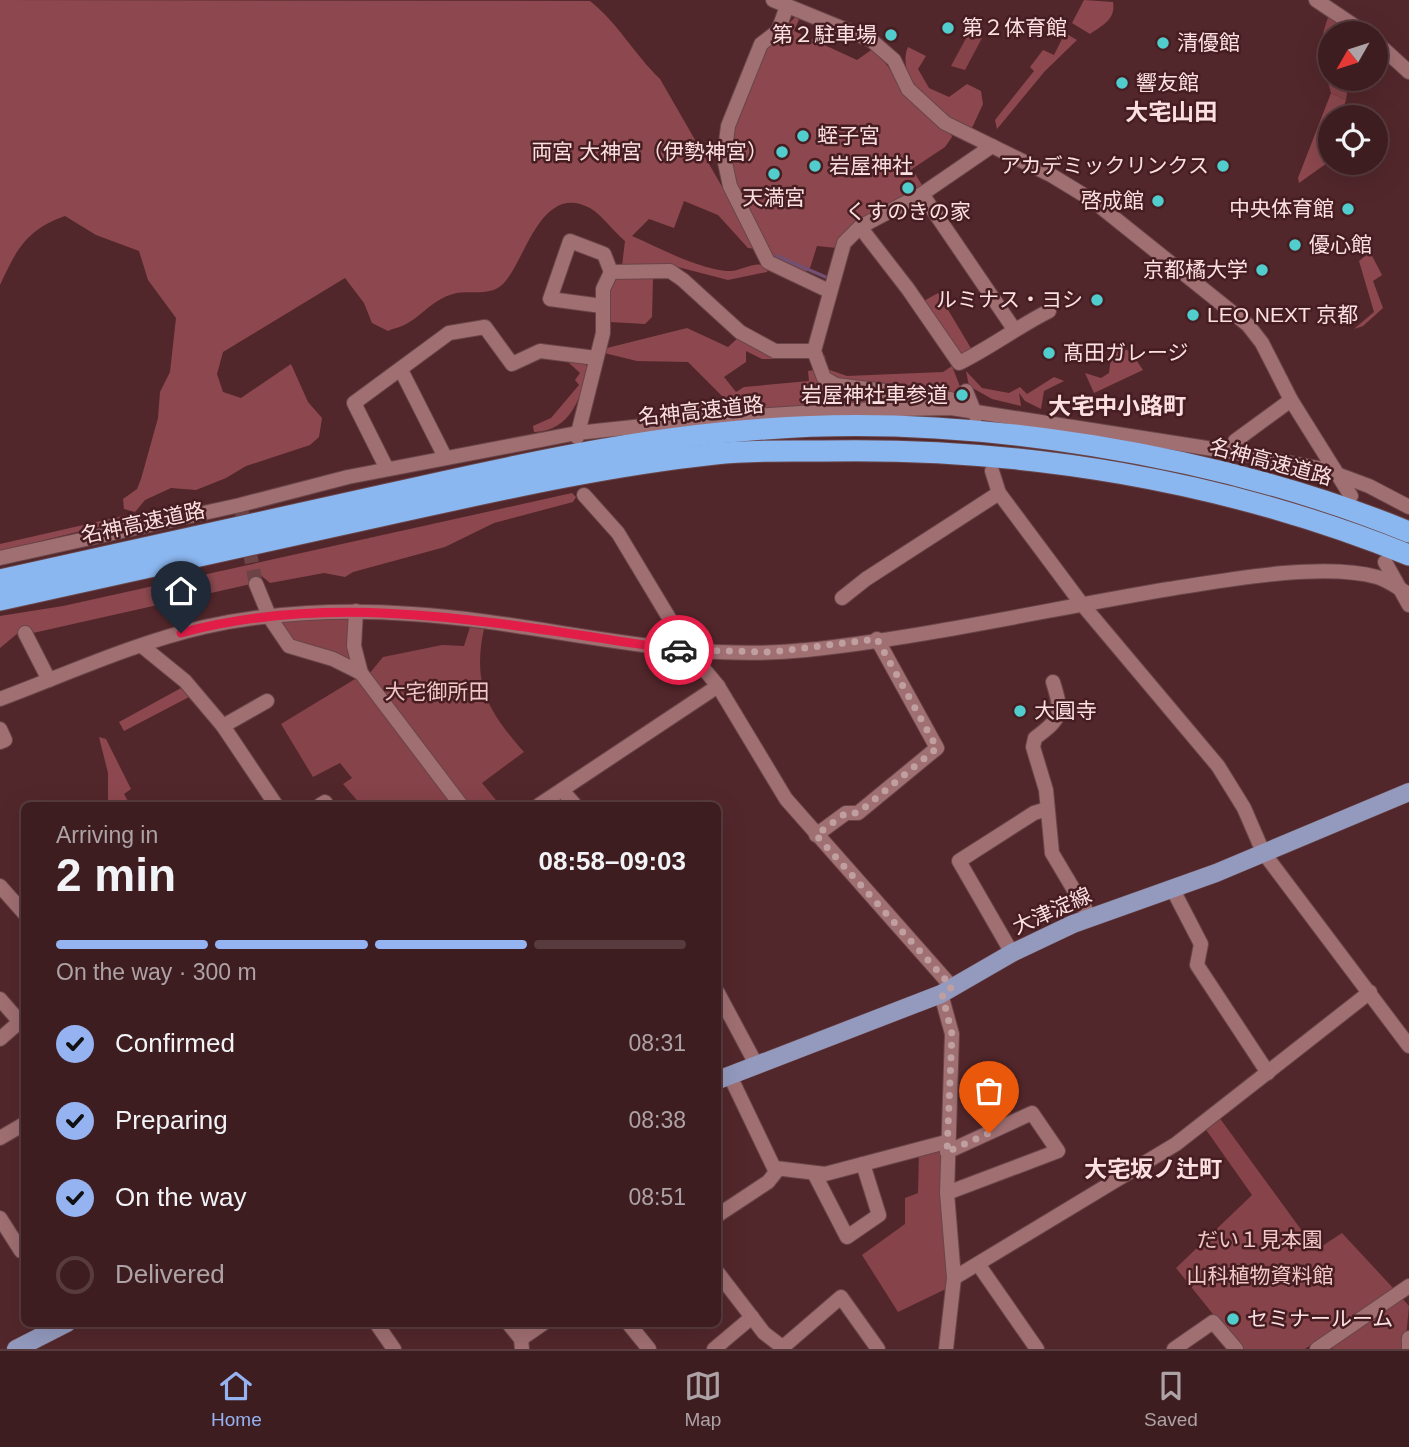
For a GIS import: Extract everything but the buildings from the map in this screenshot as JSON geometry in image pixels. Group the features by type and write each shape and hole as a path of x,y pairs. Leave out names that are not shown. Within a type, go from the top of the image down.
{"highway":[{"name":"名神高速道路","path":"0,580 602,447 765,429 932,429 1098,447 1223,472 1343,507 1409,532"},
{"name":"名神高速道路","path":"0,600 515,486 655,461 718,454 784,451 944,452 997,455 1097,468 1178,484 1257,504 1409,555"}],"main road":[{"name":"大津淀線","path":"724,1078 947,990 1012,953 1090,917 1172,888 1409,792"},
{"path":"16,1349 59,1327"}],"street":[{"path":"1316,0 1348,21"},
{"path":"830,291 768,262 730,186 724,158 728,126 761,44 778,31 780,3 871,40 894,60 908,89 924,107 945,123 1051,175 1092,200 1248,325 1262,343 1291,400 1351,496"},
{"path":"1388,53 1409,72"},
{"path":"992,146 922,194 860,227 844,243 814,351 824,378 836,385 971,405 1232,452 1338,475 1409,507"},
{"path":"922,194 1014,329"},
{"path":"860,227 908,289 958,363 991,348 1014,329 1049,311"},
{"path":"577,435 603,333 603,289 611,272 604,254 570,241 550,299 601,306"},
{"path":"611,272 670,271 740,332 775,351 814,351"},
{"path":"387,469 354,403 449,333 485,327 512,363 540,352 596,358"},
{"path":"401,370 445,457"},
{"path":"1232,452 1236,441 1291,400"},
{"path":"0,558 241,507 387,469 577,435 709,419 971,405"},
{"path":"992,471 999,493 1082,603 1218,766 1244,808 1263,852 1409,1046"},
{"path":"842,598 866,579 999,493"},
{"path":"584,495 618,533 690,651 718,686 768,772 816,835 947,990 952,1034 946,1147 947,1193 954,1278 946,1349"},
{"path":"1385,562 1405,592 1409,605"},
{"path":"0,699 142,646 206,626 356,611 416,614 690,651 807,650 1236,578 1300,573 1379,577 1405,592"},
{"path":"256,584 271,618 289,646 333,659 361,673"},
{"path":"356,611 354,646 361,673 459,802"},
{"path":"24,633 49,680"},
{"path":"816,835 846,813 858,813 937,748 877,639"},
{"path":"142,646 185,681 223,726 274,802"},
{"path":"1054,682 1061,707 1056,723 1035,738 1033,747 1046,790 1052,853 1090,917"},
{"path":"544,802 718,686"},
{"path":"223,726 267,701"},
{"path":"0,729 5,740 0,742"},
{"path":"562,790 572,802"},
{"path":"1012,953 958,861 1034,813 1046,809"},
{"path":"0,886 21,910"},
{"path":"1172,888 1201,944 1197,965 1268,1073"},
{"path":"954,1278 1176,1144 1370,992"},
{"path":"0,999 21,1018"},
{"path":"721,999 757,1066"},
{"path":"0,1039 21,1022"},
{"path":"721,1213 768,1182 776,1172 724,1078"},
{"path":"775,1168 825,1174 946,1147 1032,1113 1058,1151 947,1193"},
{"path":"0,1138 21,1128"},
{"path":"814,1173 847,1237 879,1215 863,1164"},
{"path":"0,1218 21,1251"},
{"path":"978,1264 1037,1349"},
{"path":"721,1277 764,1333 784,1348 841,1297 878,1349"},
{"path":"1317,1349 1409,1286"},
{"path":"714,1349 752,1317"},
{"path":"1174,1349 1213,1322 1236,1349"},
{"path":"379,1327 394,1349"},
{"path":"510,1327 520,1346 540,1327"},
{"path":"631,1327 649,1349"},
{"path":"1409,1338 1409,1349"}],"green space":[{"path":"1329,15 1338,21 1327,21"},
{"path":"970,31 982,38 965,70 951,66"},
{"path":"1347,91 1346,100 1331,93"},
{"name":"大宅御所田","path":"351,618 352,662 289,641 277,622"},
{"name":"大宅御所田","path":"470,627 484,629 480,666 486,696 492,710 524,752 482,783 498,802 464,802 369,674 383,657 442,645 464,646"},
{"name":"大宅御所田","path":"360,676 454,802 358,802 343,784 352,778 340,763 313,777 281,724"},
{"name":"山科植物資料館","path":"1216,1113 1316,1250 1342,1233 1394,1289 1305,1349 1241,1349 1176,1268 1252,1195 1202,1124"},
{"path":"938,1147 943,1151 950,1287 898,1312 862,1255 905,1224 905,1198 918,1193 919,1152"},
{"path":"1401,1297 1409,1306 1405,1349 1333,1349 1330,1346"}],"shaded area":[{"path":"0,0 590,1 609,19 660,79 758,249 748,248 718,215 684,201 674,228 649,219 632,236 678,257 714,269 732,271 759,264 769,267 767,272 728,280 674,266 622,266 625,241 590,208 573,203 559,205 547,214 512,272 498,288 486,292 446,296 408,323 388,331 372,323 364,303 345,278 223,352 217,374 223,392 241,398 291,364 308,402 322,418 319,437 310,445 246,466 226,478 196,490 171,488 145,500 135,512 124,509 123,499 137,489 141,479 158,418 160,392 170,372 176,318 148,280 139,251 96,235 65,216 41,227 24,242 0,285"},
{"path":"1084,0 1113,2 1110,17 1090,34 1072,23"},
{"path":"797,15 800,17 794,31 857,60 874,48 911,97 950,130 952,137 945,147 912,169 922,185 857,224 837,248 817,246 810,268 805,273 775,262 737,190 729,162 737,116 766,49"},
{"path":"1065,33 1077,40 1045,71 997,129 995,120 1034,71 1030,67 1043,50 1054,55"},
{"path":"908,47 926,56 918,69 929,88 949,97 967,84 981,91 983,104 971,130 937,112 923,100 908,73"},
{"path":"1331,93 1346,100 1344,105 1326,105"},
{"path":"1318,126 1318,170 1299,183 1298,178"},
{"path":"1370,252 1382,275 1373,281 1383,308 1363,326 1354,329 1374,312 1359,261"},
{"path":"618,276 653,278 652,317 645,324 610,322 610,286"},
{"path":"938,293 972,350 959,355 922,302"},
{"path":"687,328 728,347 740,336 777,359 762,359 746,351 746,362 724,377 736,392 744,387 809,381 808,371 814,370 898,398 901,404 682,415 682,410 723,397 688,362 637,361 604,353 603,349"},
{"path":"1119,348 1130,351 1143,370 1094,393 1085,373 1101,378 1109,373 1111,358"},
{"path":"822,354 825,356 827,369 847,376 943,372 952,366 961,389 959,393 835,379 826,373"},
{"path":"570,358 579,358 589,368 582,391 572,411 557,426 534,432 533,426 551,418 579,385 575,380 580,373 568,362"},
{"path":"966,371 982,388 1009,393 1020,387 1027,394 1054,377 1064,381 1044,391 1041,409 1025,401 1019,393 1021,406 992,399 969,386"},
{"path":"572,493 576,497 573,502 494,523 445,547 353,572 345,577 324,573 270,583 257,572 251,573 251,584 33,633 24,628 0,648 0,616 63,606"},
{"path":"136,513 134,518 0,551 0,544"},
{"path":"183,687 191,696 124,731 119,722"},
{"path":"99,737 106,739 131,789 124,794 128,802 108,802 108,773"}],"waterway":[{"path":"777,256 828,278"}],"tunnel":[{"path":"241,508 256,584"}],"way so far":[{"path":"679,650 772,652 807,650 877,639 937,748 858,813 846,813 816,835 952,987 942,994 952,1034 947,1152 989,1133"}],"place":[{"name":"第２体育館","path":"948,28"},
{"name":"第２駐車場","path":"891,35"},
{"name":"清優館","path":"1163,43"},
{"name":"響友館","path":"1122,83"},
{"name":"蛭子宮","path":"803,136"},
{"name":"両宮 大神宮（伊勢神宮）","path":"782,152"},
{"name":"岩屋神社","path":"815,166"},
{"name":"アカデミックリンクス","path":"1223,166"},
{"name":"天満宮","path":"774,174"},
{"name":"くすのきの家","path":"908,188"},
{"name":"啓成館","path":"1158,201"},
{"name":"中央体育館","path":"1348,209"},
{"name":"優心館","path":"1295,245"},
{"name":"京都橘大学","path":"1262,270"},
{"name":"ルミナス・ヨシ","path":"1097,300"},
{"name":"LEO NEXT 京都","path":"1193,315"},
{"name":"髙田ガレージ","path":"1049,353"},
{"name":"岩屋神社車参道","path":"962,395"},
{"name":"大圓寺","path":"1020,711"},
{"name":"セミナールーム","path":"1233,1319"}],"district":[{"name":"大宅山田","path":"1171,112"},
{"name":"大宅中小路町","path":"1117,406"},
{"name":"大宅坂ノ辻町","path":"1153,1169"}],"route":[{"path":"181,633 206,626 356,611 416,614 679,650"}],"park label":[{"name":"だい１見本園","path":"1260,1240"}]}
